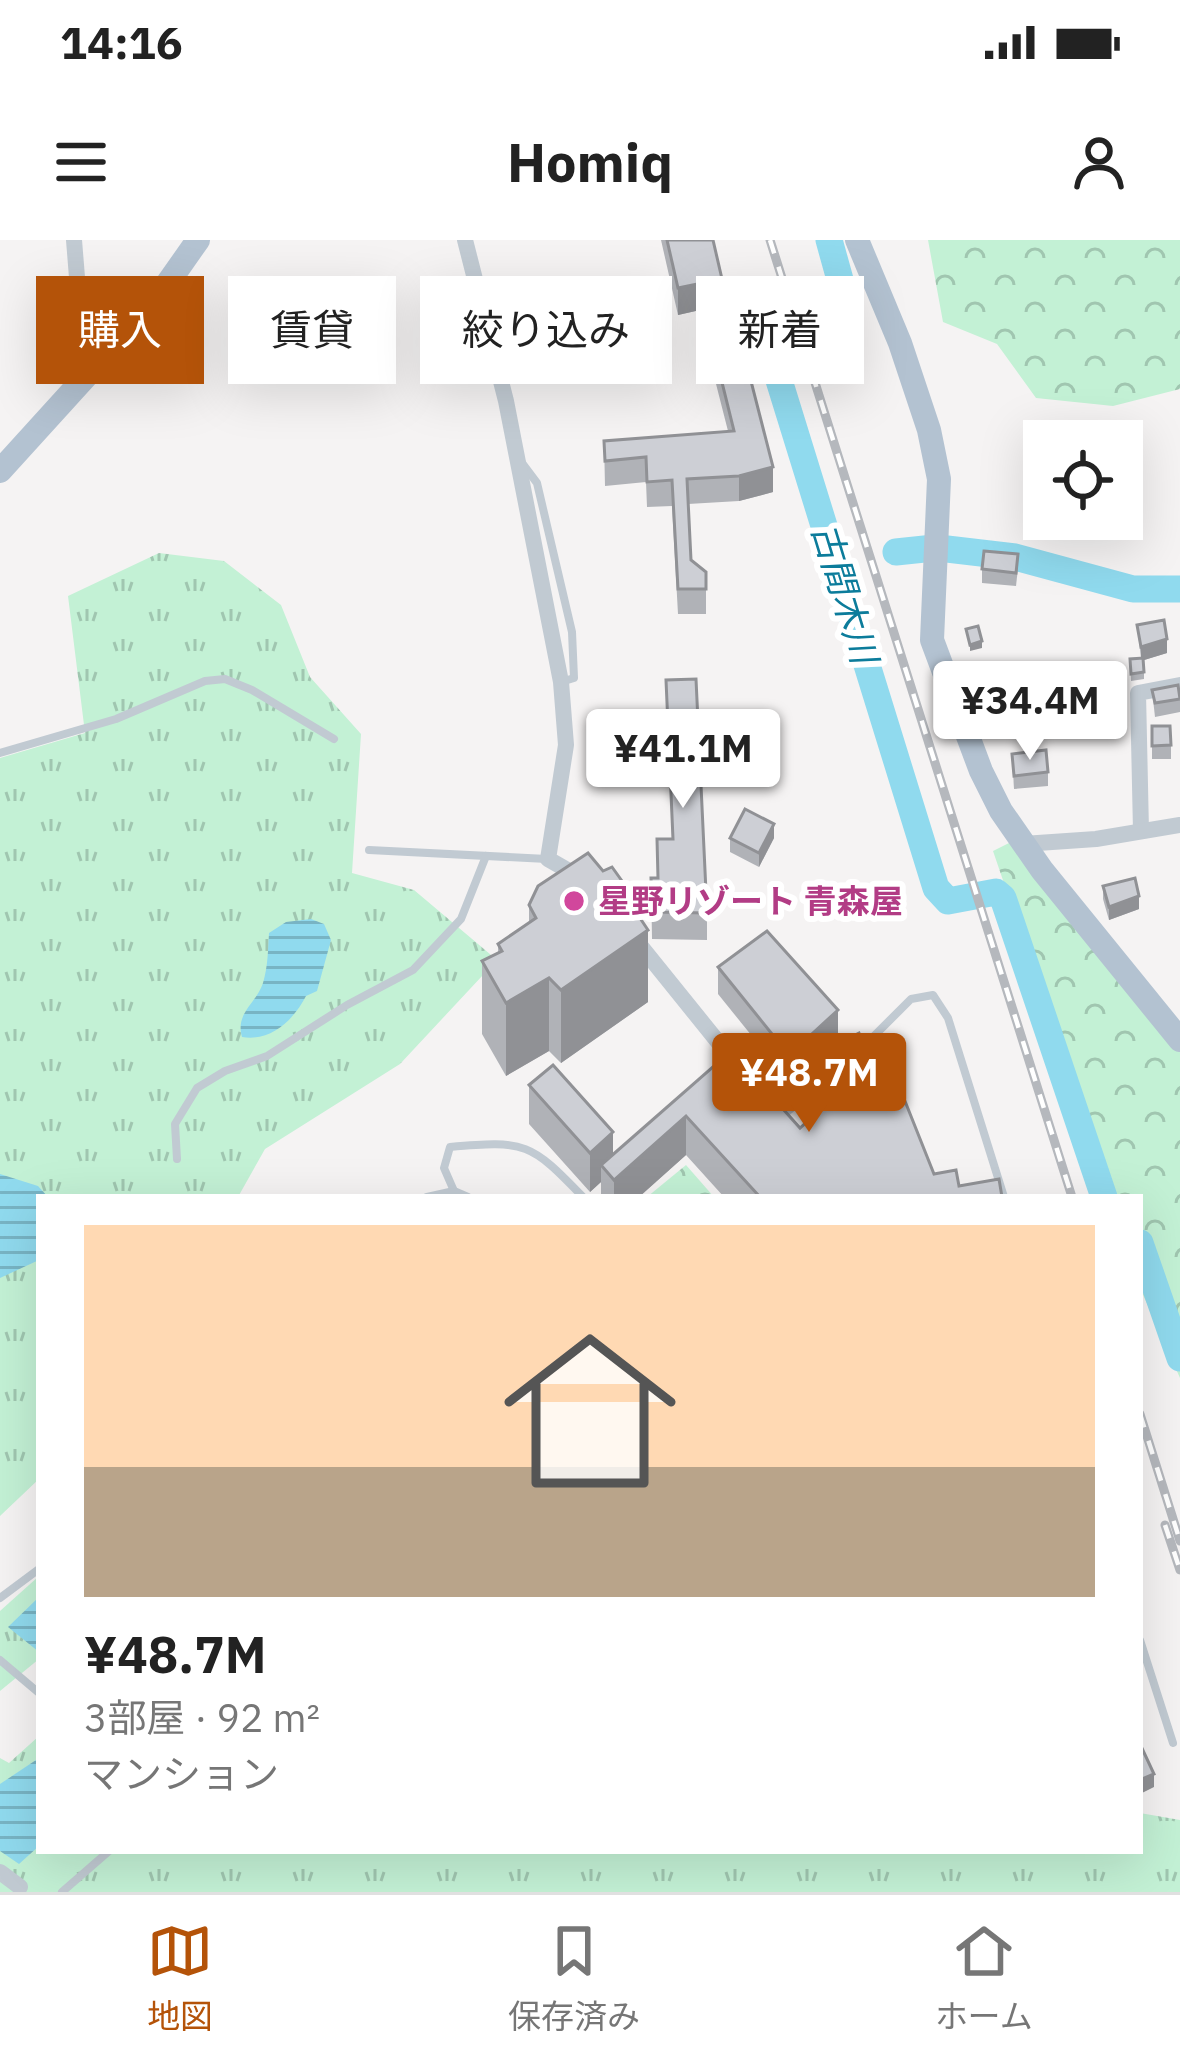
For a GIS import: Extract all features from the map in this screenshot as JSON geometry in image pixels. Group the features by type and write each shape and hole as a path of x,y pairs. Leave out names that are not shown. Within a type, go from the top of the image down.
{"main road":[{"path":"173,276 198,240"},
{"path":"857,240 899,343 937,467 939,523 932,640 981,771 1023,844 1180,1040"},
{"path":"0,471 79,384"}],"street":[{"path":"74,240 77,276"},
{"path":"465,240 488,318 561,682 566,745 548,859 568,867 593,887"},
{"path":"1141,831 1138,693 1180,685"},
{"path":"1023,844 1096,839 1180,825"},
{"path":"623,923 753,1085"},
{"path":"767,1102 785,1124"},
{"path":"0,1872 26,1890"}],"lane":[{"path":"0,753 116,719 205,681 225,679 334,740"},
{"path":"368,850 548,859"},
{"path":"176,1159 175,1124 197,1088 225,1071 267,1056 347,1004 413,970 461,919 486,856"},
{"path":"854,1056 911,999 933,995 948,1018 1003,1194"},
{"path":"785,1124 840,1067"},
{"path":"724,1083 740,1069"},
{"path":"454,1192 444,1168 450,1148 490,1144 543,1155 581,1194"},
{"path":"443,1194 460,1194"},
{"path":"0,1598 36,1571"},
{"path":"1143,1651 1173,1743"},
{"path":"0,1660 36,1690"},
{"path":"62,1892 106,1854"}],"green space":[{"path":"928,240 1180,240 1180,389 1113,406 1036,398 997,344 943,322"},
{"path":"159,553 224,561 281,605 310,677 361,734 352,873 414,890 497,960 400,1064 265,1149 240,1194 36,1194 36,1482 0,1516 0,758 85,733 68,596"},
{"path":"1011,842 1180,1052 1180,1378 1143,1295 1143,1194 1110,1194 993,851"},
{"path":"686,1165 711,1194 651,1194"},
{"path":"36,1579 36,1661 0,1691 0,1611"},
{"path":"36,1739 36,1854 1143,1854 1143,1814 1180,1820 1180,1892 0,1892 0,1758 9,1763"}],"water":[{"path":"311,919 324,924 331,940 317,991 306,996 295,1013 272,1032 242,1037 244,1015 265,977 269,933 286,922"},
{"path":"0,1174 38,1186 45,1194 36,1194 36,1261 0,1278"},
{"path":"36,1600 36,1650 8,1627"},
{"path":"36,1760 36,1849 19,1864 0,1851 0,1784"}],"building":[{"path":"667,240 713,240 721,276 696,276 696,284 678,288"},
{"path":"722,384 752,384 773,467 739,476 687,479 691,560 706,572 706,589 678,589 672,480 647,482 646,457 605,461 604,441 734,431"},
{"path":"984,551 1018,554 1016,573 982,569"},
{"path":"1164,620 1167,639 1141,647 1137,625"},
{"path":"978,626 982,641 970,645 966,629"},
{"path":"1143,658 1144,672 1131,674 1130,659"},
{"path":"1039,663 1053,694 1035,702 1021,672"},
{"path":"696,679 707,913 652,912 651,878 658,878 657,839 673,839 666,680"},
{"path":"1178,685 1180,699 1155,703 1152,690"},
{"path":"1152,726 1170,726 1171,745 1152,746"},
{"path":"1046,750 1048,772 1014,776 1012,754"},
{"path":"745,809 774,824 759,853 730,838"},
{"path":"588,853 603,871 612,867 637,902 632,906 648,930 561,990 549,978 506,1003 482,961 502,951 498,944 536,918 529,905 538,886"},
{"path":"1135,878 1139,896 1109,907 1103,886"},
{"path":"767,931 838,1010 789,1055 718,967"},
{"path":"859,1033 879,1083 895,1076 934,1174 956,1170 959,1186 999,1179 1002,1194 757,1194 686,1116 614,1180 601,1165 731,1051 800,1128 824,1106 816,1085 839,1076 828,1049"},
{"path":"553,1065 613,1132 590,1153 529,1085"},
{"path":"1143,1750 1154,1774 1143,1779"}],"waterway":[{"name":"古間木川","path":"829,240 844,294 841,303 770,335 769,348 936,888 948,901 996,892 1003,898 1103,1194"},
{"path":"896,552 934,548"},
{"path":"947,549 1015,557 1133,589 1180,589"},
{"name":"古間木川","path":"1143,1252 1180,1358"}],"railway":[{"path":"770,240 1071,1194"},
{"path":"1143,1424 1180,1541"},
{"path":"1165,1525 1180,1570"}],"place":[{"name":"星野リゾート 青森屋","path":"574,901"}]}
